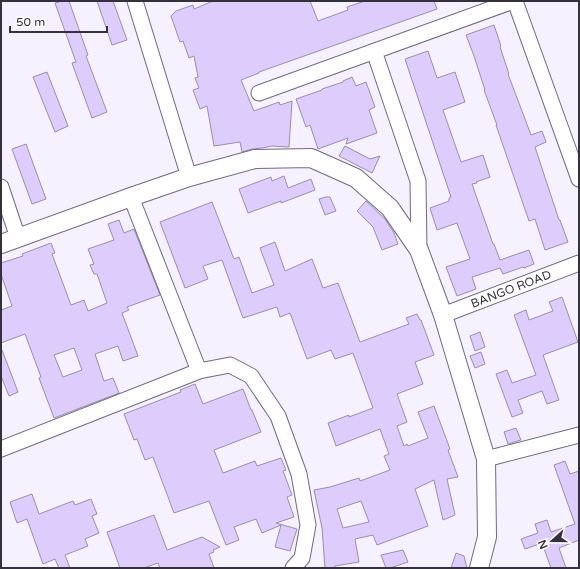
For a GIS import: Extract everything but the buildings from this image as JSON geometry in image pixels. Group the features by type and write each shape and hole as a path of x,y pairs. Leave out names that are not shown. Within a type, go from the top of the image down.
{"street":[{"path":"135,1 189,177"},
{"path":"259,93 514,1 579,179"},
{"path":"374,51 418,181 419,250"},
{"path":"1,244 189,177 255,159 311,158 356,178 390,208 419,250 443,315 486,459 487,537 479,568"},
{"path":"1,187 18,238"},
{"path":"131,197 199,371"},
{"name":"BANGO ROAD","path":"443,315 579,263"},
{"path":"1,449 199,371 230,365 251,376 278,416 299,474 308,525 302,558 292,568"},
{"path":"486,459 579,435"}]}
